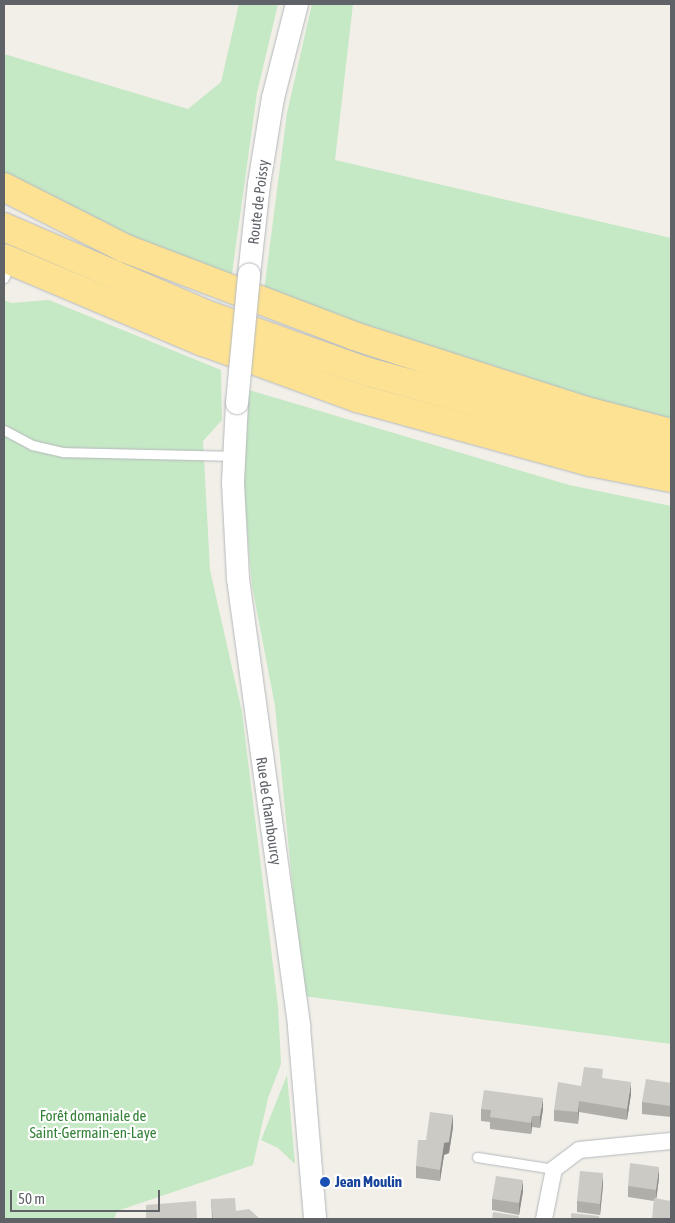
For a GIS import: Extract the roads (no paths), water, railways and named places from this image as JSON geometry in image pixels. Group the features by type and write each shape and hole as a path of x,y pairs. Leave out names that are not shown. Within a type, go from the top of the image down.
{"highway":[{"path":"4,187 124,248 354,336 583,410 671,432"},
{"path":"4,227 211,316 365,371 591,434 671,452"},
{"path":"6,266 203,342 357,398 590,462 671,478"}],"street":[{"name":"Route de Poissy","path":"237,403 259,184 274,98 297,4"},
{"name":"Rue de Chambourcy","path":"237,403 234,456 238,579 298,1027 315,1219"},
{"path":"544,1219 554,1169 579,1150 671,1140"}],"lane":[{"path":"4,430 32,444 63,452 234,456"},
{"path":"477,1157 554,1169"}],"place":[{"name":"Jean Moulin","path":"325,1182"}],"park label":[{"name":"Forêt domaniale de Saint-Germain-en-Laye","path":"93,1124"}]}
